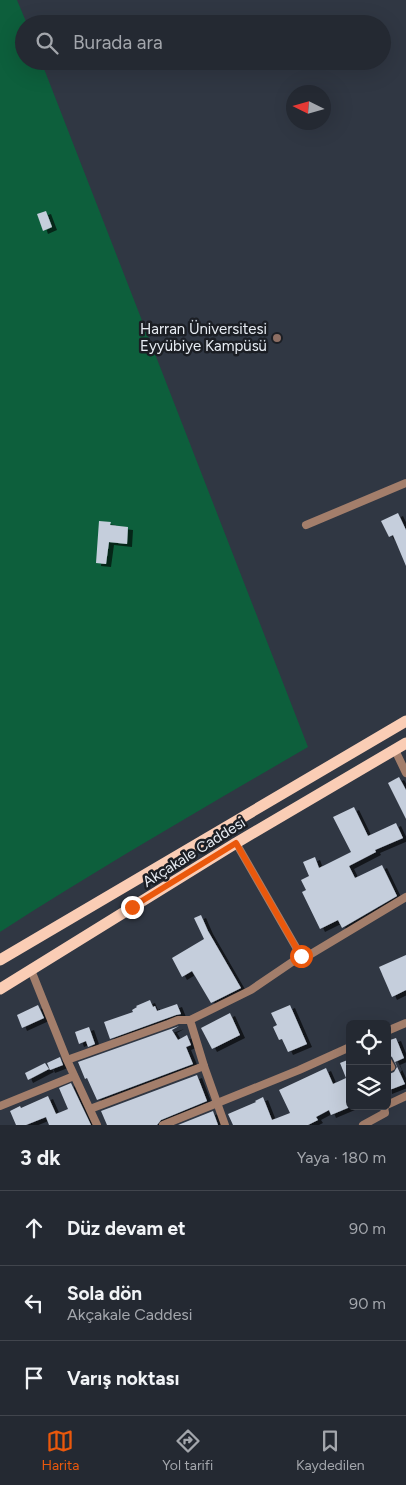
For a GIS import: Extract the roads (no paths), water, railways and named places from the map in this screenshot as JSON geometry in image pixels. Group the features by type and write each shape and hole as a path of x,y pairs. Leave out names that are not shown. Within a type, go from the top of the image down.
{"main road":[{"name":"Akçakale Caddesi","path":"0,960 406,721"},
{"name":"Akçakale Caddesi","path":"0,989 236,843 406,743"}],"street":[{"path":"306,525 406,483"},
{"path":"395,750 406,773"},
{"path":"236,843 301,956"},
{"path":"67,1060 178,1020 190,1020 251,990 301,956 311,954 406,896"},
{"path":"31,970 67,1060 97,1125"},
{"path":"190,1020 225,1125"},
{"path":"391,1029 406,1023"},
{"path":"163,1125 346,1050"},
{"path":"90,1109 204,1066"},
{"path":"0,1106 74,1076"},
{"path":"391,1103 406,1096"},
{"path":"368,1124 385,1113 385,1110"}],"place":[{"name":"Harran Üniversitesi Eyyübiye Kampüsü","path":"277,338"}]}
